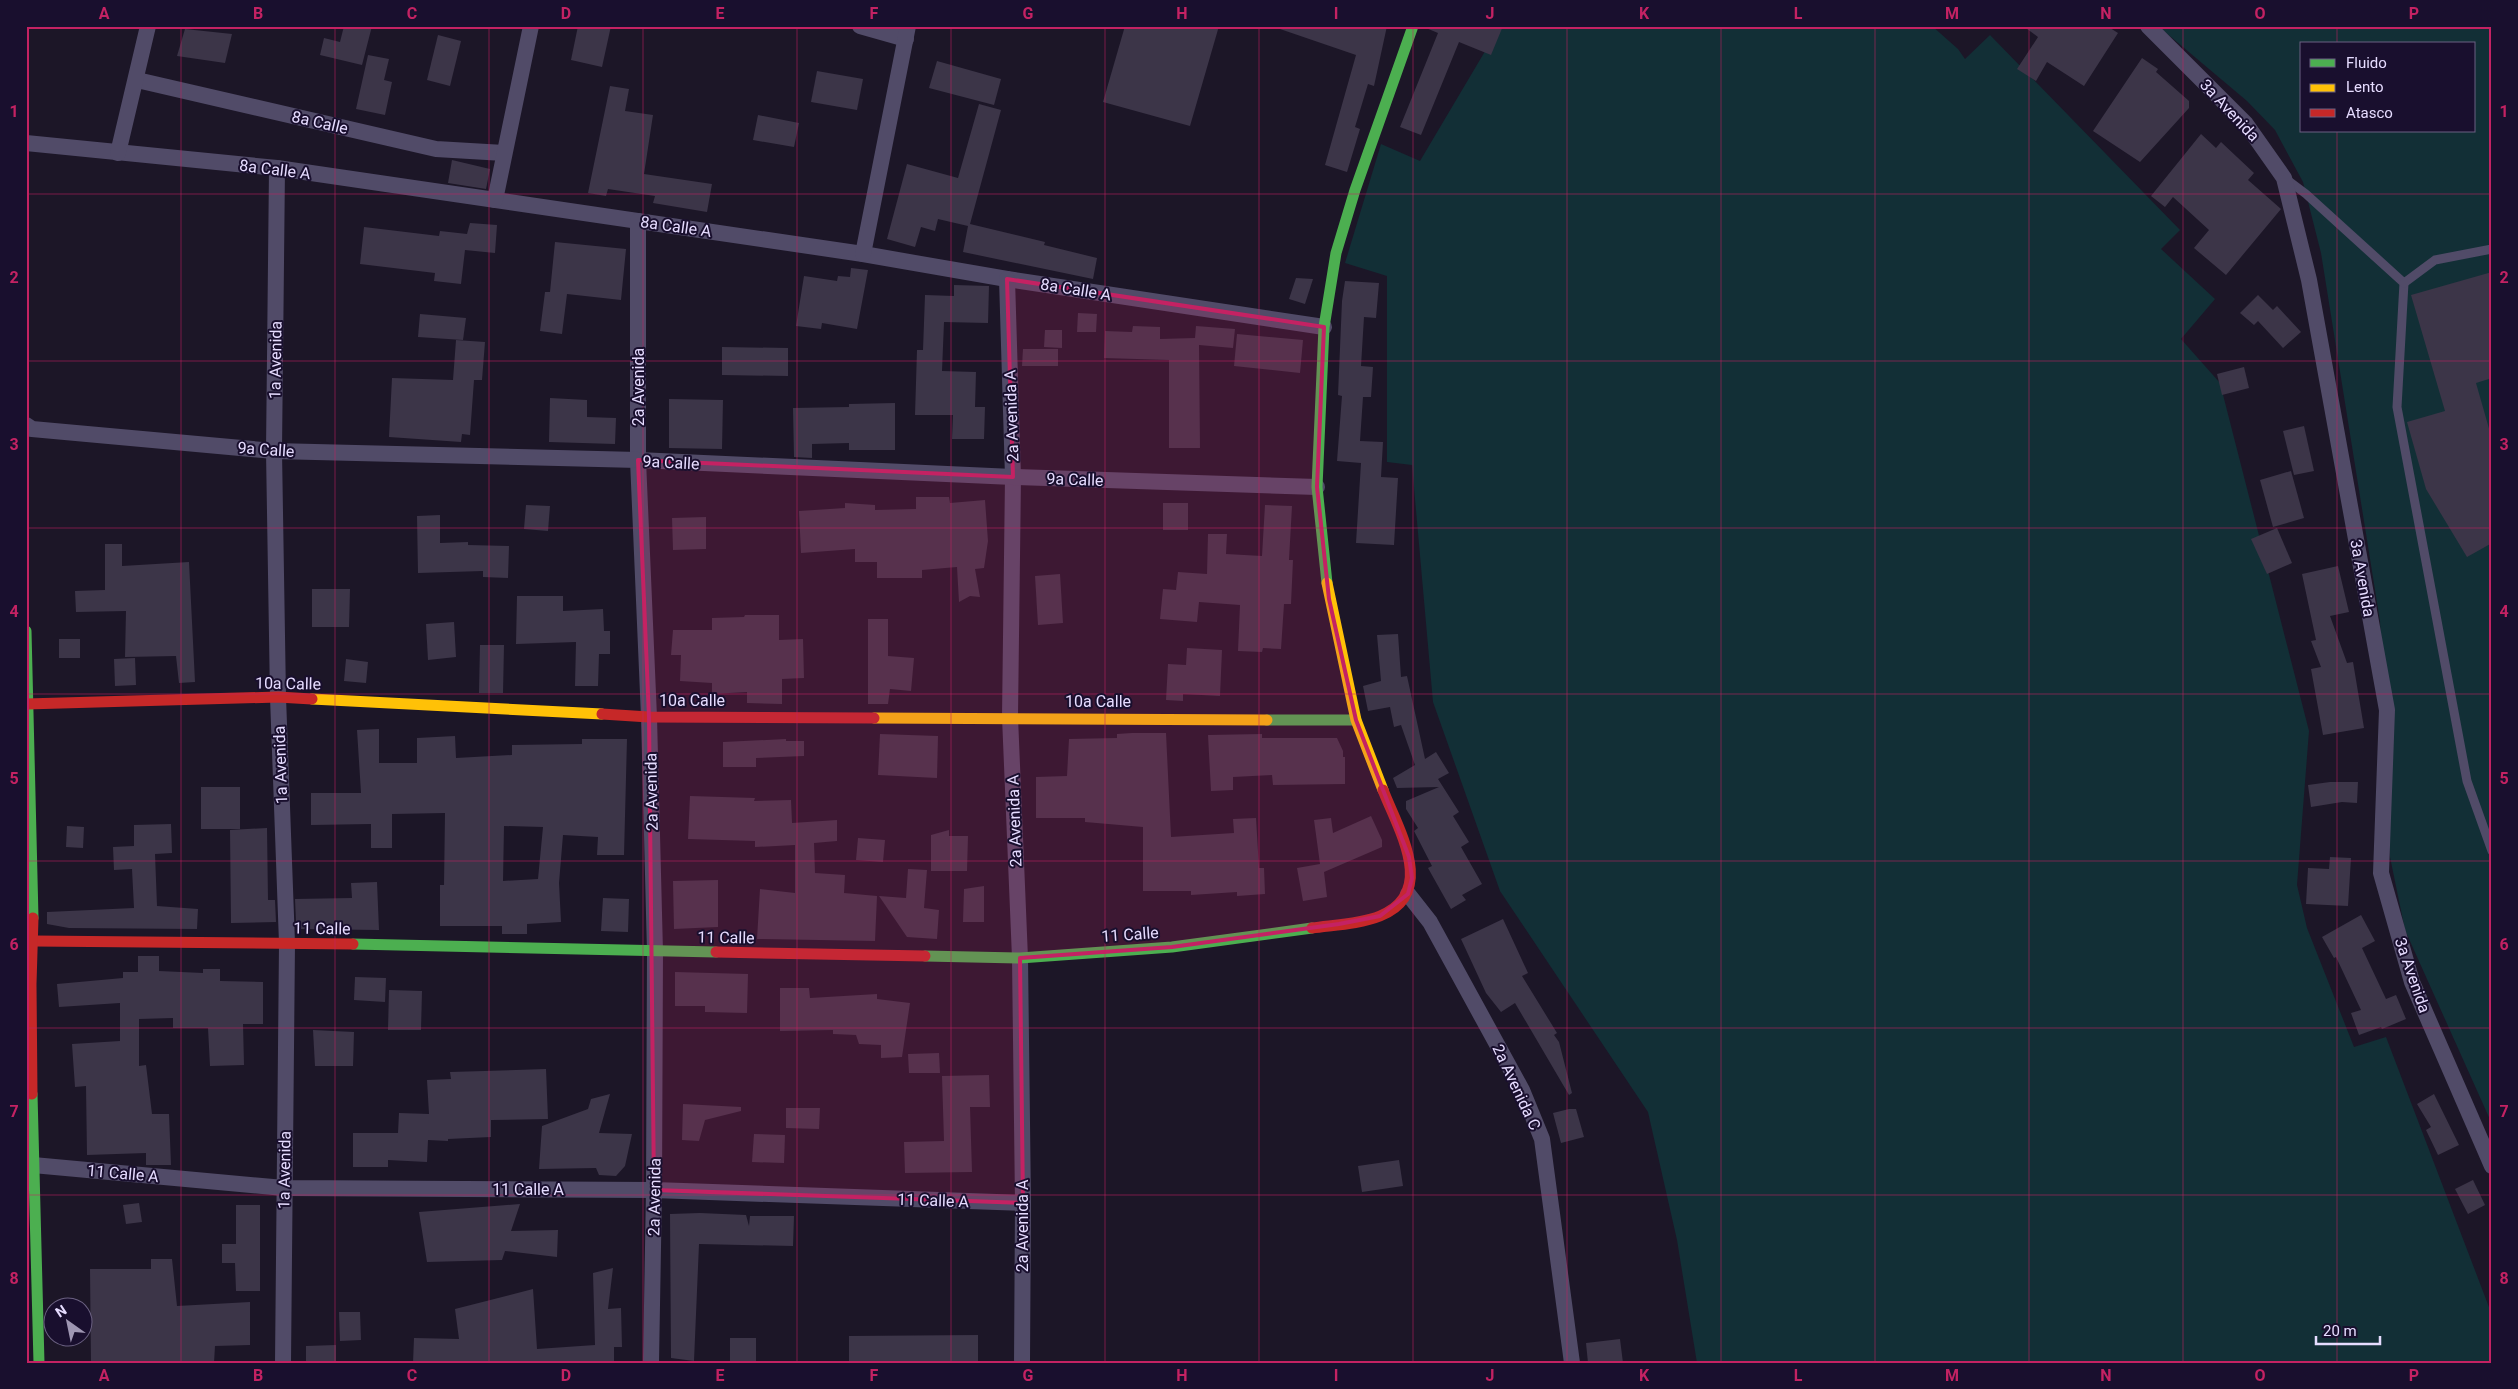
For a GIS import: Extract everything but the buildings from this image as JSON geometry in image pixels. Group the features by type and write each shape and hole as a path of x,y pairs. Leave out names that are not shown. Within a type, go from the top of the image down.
{"street":[{"path":"118,153 137,80 148,26"},
{"path":"494,200 531,26"},
{"path":"860,26 907,33 863,254"},
{"path":"1408,894 1412,878 1409,857 1356,720 1329,599 1317,487 1324,327 1336,253 1349,208 1413,26"},
{"name":"3a Avenida","path":"2148,26 2246,124 2284,178 2309,280 2387,710 2380,873 2412,982 2492,1166"},
{"name":"8a Calle","path":"137,80 436,149 504,153"},
{"name":"8a Calle A","path":"26,143 277,168 863,254 1007,279 1324,327"},
{"name":"1a Avenida","path":"277,168 274,451 278,697 287,943 283,1363"},
{"name":"2a Avenida","path":"638,221 638,460 649,717 655,952 651,1363"},
{"name":"2a Avenida A","path":"1007,279 1013,477 1010,717 1020,958 1023,1203 1022,1363"},
{"name":"9a Calle","path":"26,425 32,429 274,451 638,460 1013,477 1317,487"},
{"path":"26,631 34,941 29,984 33,1165 32,1315 39,1363"},
{"name":"10a Calle","path":"28,703 278,697 649,717 1010,717 1356,720"},
{"name":"11 Calle","path":"34,941 287,943 1020,958 1172,948 1339,924 1380,916 1396,906 1408,894"},
{"name":"2a Avenida C","path":"1408,894 1430,922 1522,1090 1542,1139 1572,1363"},
{"name":"11 Calle A","path":"33,1165 284,1188 654,1190 1023,1203"}],"lane":[{"path":"2284,178 2306,194 2404,283"},
{"path":"2404,283 2435,260 2492,249"},
{"path":"2404,283 2397,407 2467,781 2492,851"}],"highlighted area":[{"path":"1007,279 1324,327 1317,487 1329,599 1356,720 1409,857 1412,878 1408,894 1380,916 1339,924 1172,947 1020,958 1023,1203 654,1190 649,717 638,460 1013,477"}],"green space":[{"path":"1500,26 1932,26 1958,49 1965,59 1990,35 2180,230 2161,249 2215,299 2181,339 2220,383 2309,731 2297,885 2307,928 2354,1047 2386,1037 2492,1315 2492,1363 1697,1363 1677,1240 1648,1112 1500,891 1433,702 1412,465 1387,462 1387,276 1345,263 1381,144 1420,161"},
{"path":"2158,26 2492,26 2492,1124 2405,930 2390,857 2380,621 2321,253 2303,182 2275,130 2247,101"}],"traffic: fast":[{"path":"1327,583 1317,487 1324,327 1336,253 1355,190 1413,26"},
{"path":"26,631 33,918"},
{"path":"1267,720 1356,720"},
{"path":"925,956 1020,958 1172,947 1312,928"},
{"path":"353,944 716,952"},
{"path":"32,1094 39,1363"}],"traffic: slow":[{"path":"1327,583 1356,720 1383,790"},
{"path":"312,699 602,714"},
{"path":"874,718 1267,720"}],"traffic: jam":[{"path":"26,704 278,697 312,699"},
{"path":"602,714 649,717 874,718"},
{"path":"1312,928 1355,923 1380,916 1397,906 1407,892 1410,876 1409,859 1404,841 1383,790"},
{"path":"32,1094 31,984 33,918"},
{"path":"34,941 353,944"},
{"path":"716,952 925,956"}]}
